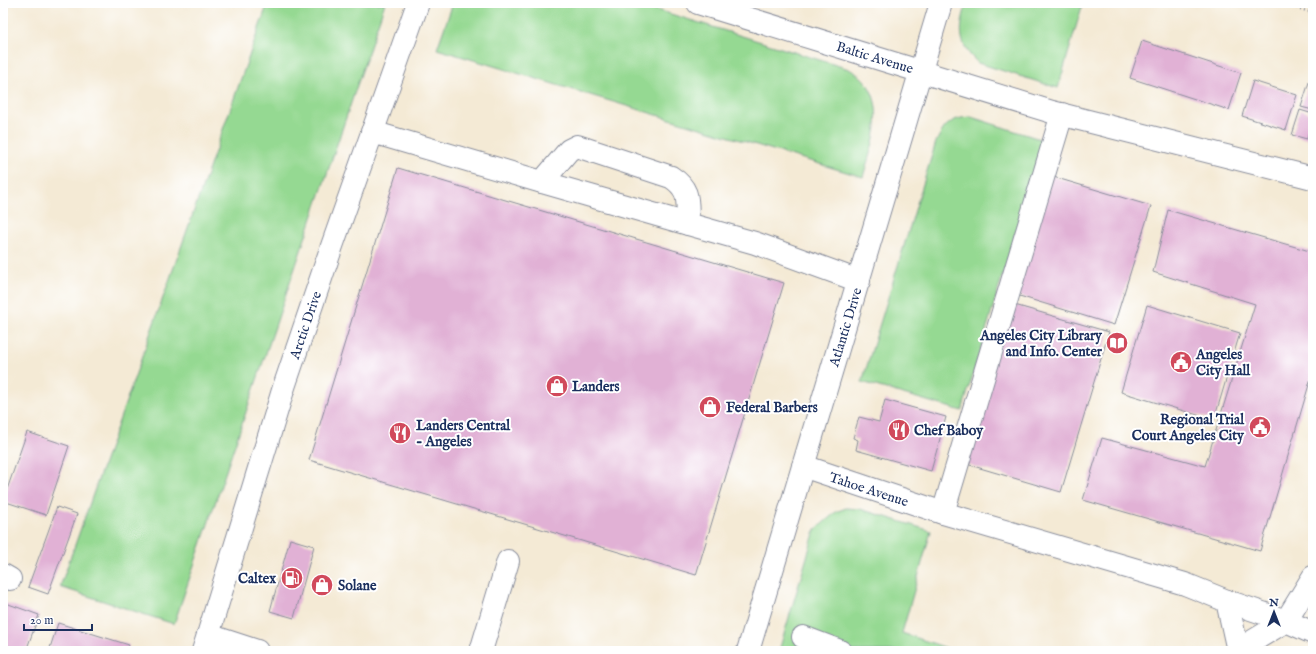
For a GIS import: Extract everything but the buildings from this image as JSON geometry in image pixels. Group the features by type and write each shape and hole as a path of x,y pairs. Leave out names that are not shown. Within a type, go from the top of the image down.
{"street":[{"name":"Arctic Drive","path":"205,643 282,391 418,3"},
{"name":"Baltic Avenue","path":"698,3 1057,113 1313,178"},
{"name":"Atlantic Drive","path":"748,651 941,3"},
{"path":"940,512 1057,113"},
{"path":"372,132 755,243 859,281"},
{"path":"542,182 569,150 577,146 671,177 679,182 686,190 688,224"},
{"name":"Tahoe Avenue","path":"803,466 940,512 1185,584 1227,601 1286,621 1313,633"},
{"path":"481,651 508,561"},
{"path":"1227,601 1238,651 1286,621 1313,576"},
{"path":"803,637 840,651"},
{"path":"205,643 257,651"}],"path":[{"path":"1281,3 1313,13"}],"green space":[{"path":"268,3 385,3 174,624 60,587"},
{"path":"453,3 635,3 849,69 864,80 871,91 877,115 874,140 863,177 437,49"},
{"path":"967,3 1083,3 1058,88 978,63 966,49 963,42 961,28"},
{"path":"971,117 1043,140 962,411 862,382 936,142 942,131 949,123 958,119"},
{"path":"846,508 860,509 931,531 902,633 956,651 779,651 815,530 836,512"}],"place":[{"name":"Angeles City Library and Info. Center","path":"1117,343"},
{"name":"Angeles City Hall","path":"1181,362"},
{"name":"Landers","path":"557,386"},
{"name":"Federal Barbers","path":"710,407"},
{"name":"Regional Trial Court Angeles City","path":"1260,427"},
{"name":"Chef Baboy","path":"899,430"},
{"name":"Landers Central - Angeles","path":"400,433"},
{"name":"Caltex","path":"292,578"},
{"name":"Solane","path":"322,585"}]}
